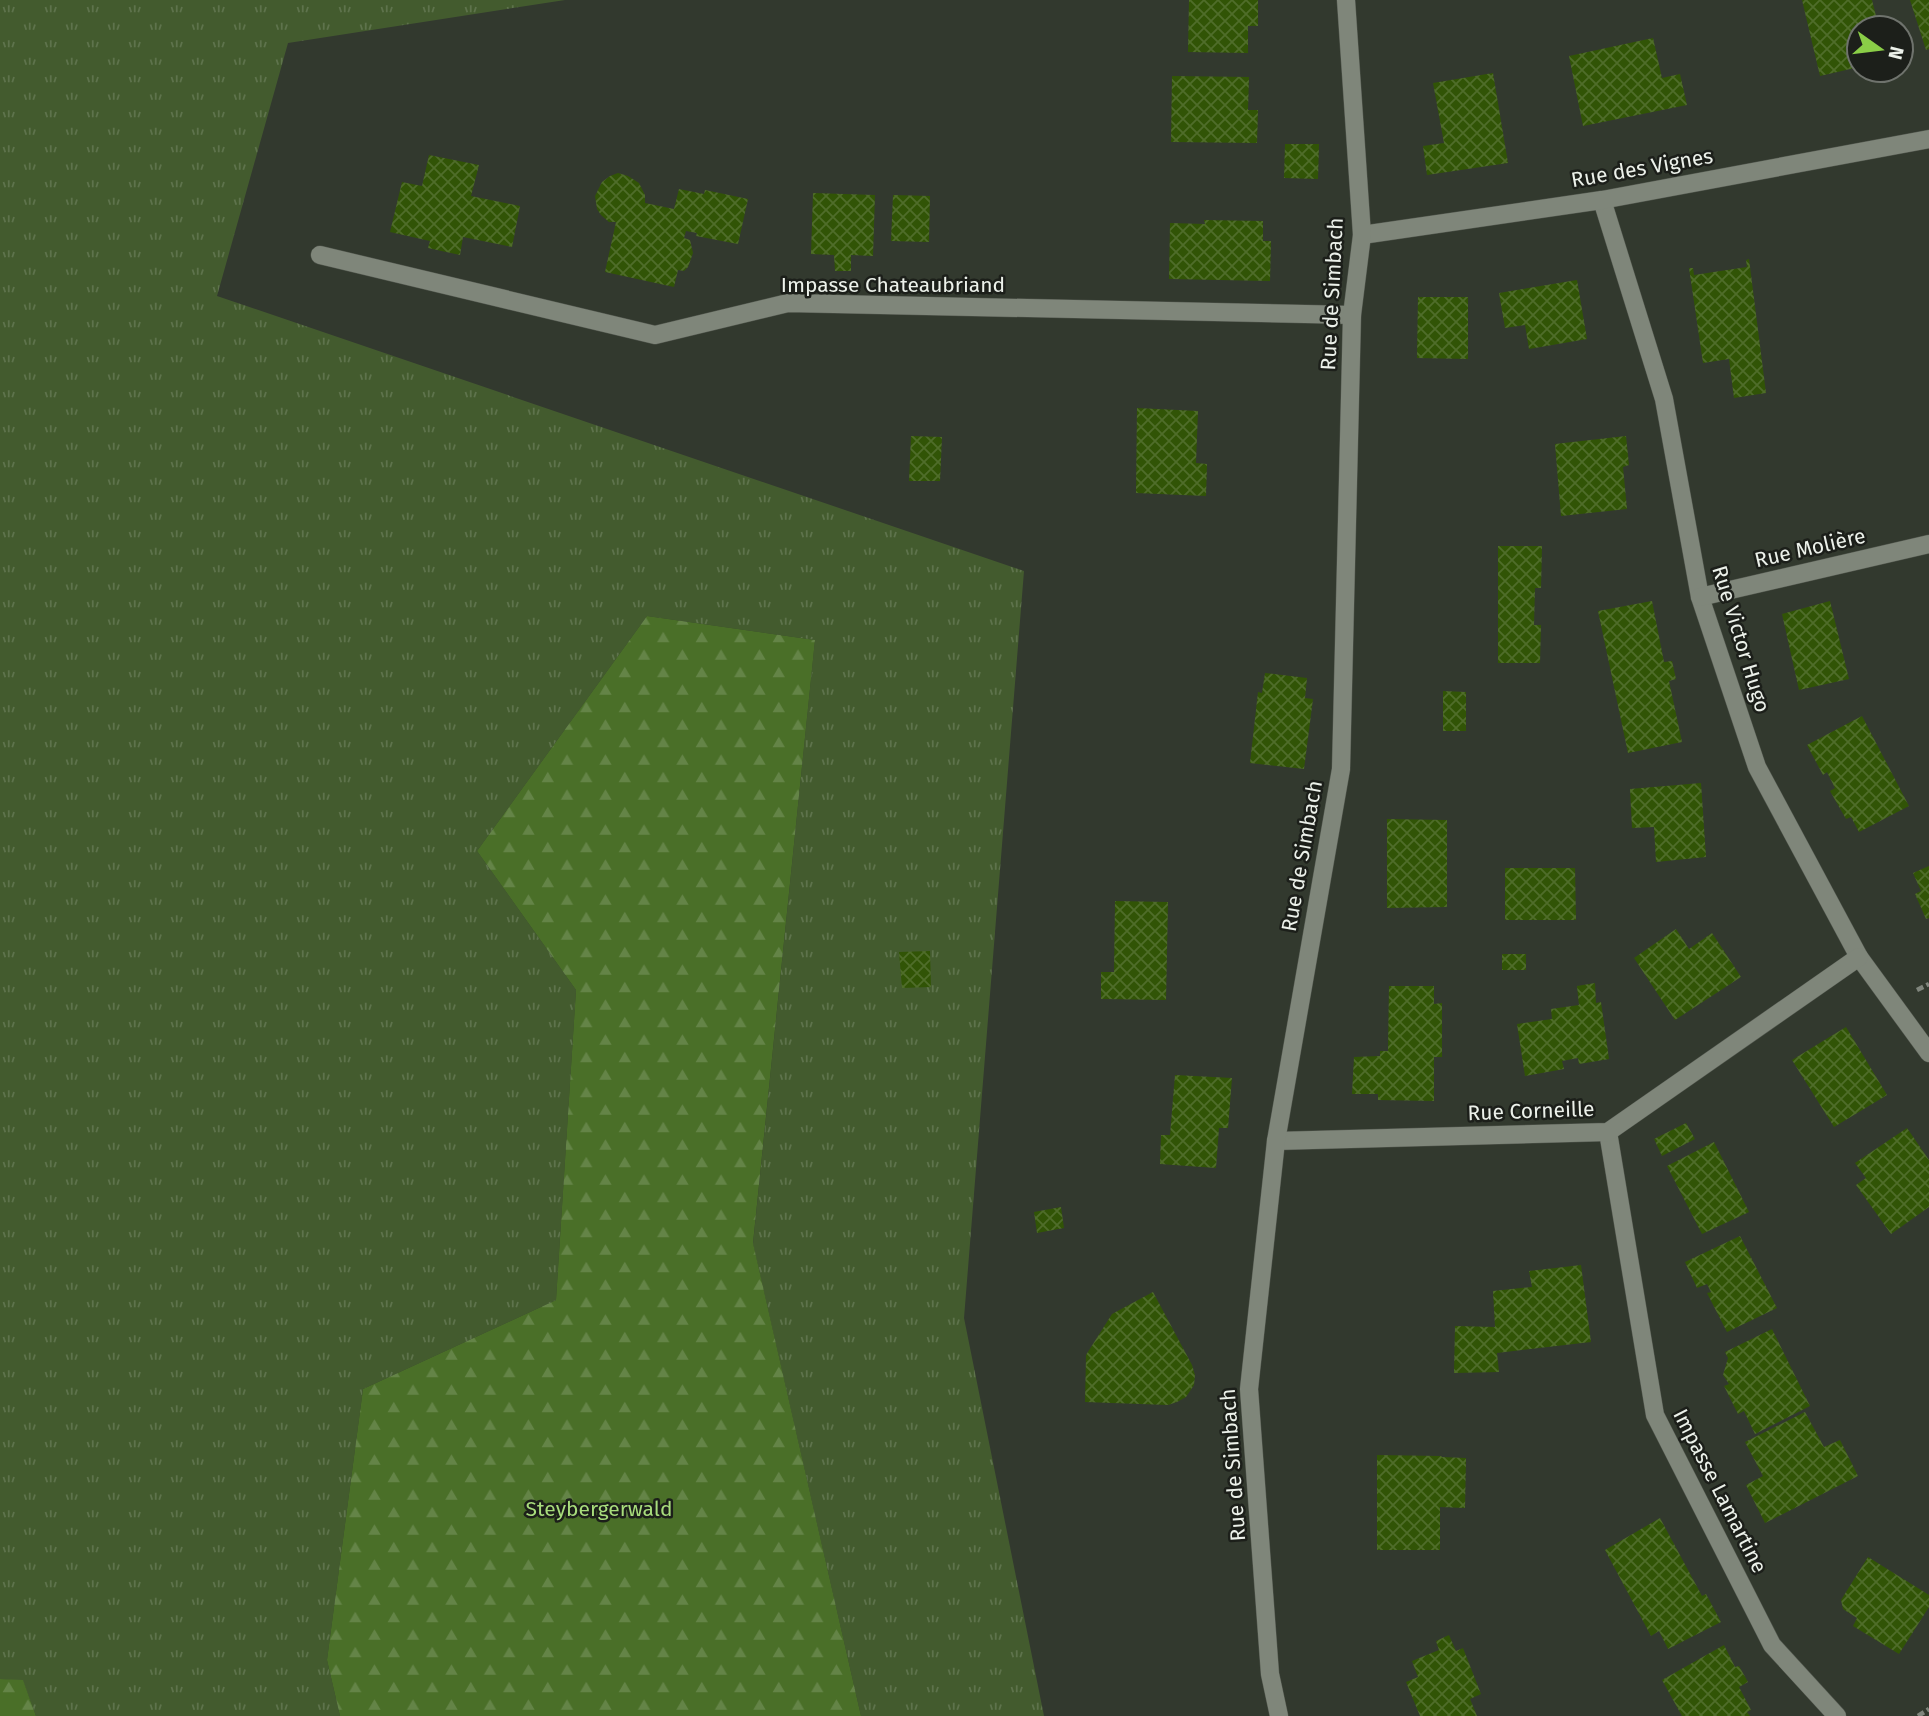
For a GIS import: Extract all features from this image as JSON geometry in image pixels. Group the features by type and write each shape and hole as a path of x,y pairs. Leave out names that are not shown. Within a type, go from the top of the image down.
{"street":[{"name":"Rue de Simbach","path":"1279,1716 1270,1674 1248,1389 1276,1141 1341,769 1352,315 1362,235 1346,0"},
{"name":"Rue des Vignes","path":"1362,235 1602,200 1929,139"},
{"name":"Rue Victor Hugo","path":"1602,200 1664,399 1700,597 1757,766 1859,957 1929,1053"},
{"name":"Impasse Chateaubriand","path":"320,255 655,335 788,303 1352,315"},
{"name":"Rue Molière","path":"1700,597 1929,544"},
{"name":"Rue Corneille","path":"1276,1141 1608,1132 1859,957"},
{"name":"Impasse Lamartine","path":"1608,1132 1655,1415 1772,1646 1838,1716"}],"path":[{"path":"1918,1716 1929,1709"}],"green space":[{"path":"0,0 565,0 288,43 217,296 1024,571 964,1318 1044,1716 861,1716 753,1244 815,640 647,616 477,851 576,990 556,1300 363,1389 327,1660 340,1716 36,1716 23,1681 0,1679"},
{"name":"Steybergerwald","path":"647,616 815,640 753,1243 861,1716 340,1716 327,1660 363,1389 556,1300 576,990 477,851"},
{"path":"0,1679 23,1680 36,1716 0,1716"}],"building":[{"path":"1189,0 1258,0 1258,26 1248,26 1248,53 1188,52"},
{"path":"1802,0 1872,0 1876,14 1845,14 1845,70 1820,76"},
{"path":"1910,0 1929,0 1929,49 1926,50"},
{"path":"1653,38 1662,78 1680,74 1687,105 1583,126 1569,56"},
{"path":"1493,73 1508,163 1427,175 1423,146 1444,143 1433,83"},
{"path":"1172,76 1249,77 1248,110 1258,110 1257,143 1171,142"},
{"path":"1285,144 1319,144 1318,179 1284,178"},
{"path":"429,155 479,165 471,196 520,206 512,247 463,237 460,255 428,248 430,241 390,232 402,182 422,186"},
{"path":"618,173 639,183 645,195 645,203 674,209 679,189 704,194 705,190 748,199 738,244 696,236 697,233 686,231 684,238 690,240 693,253 688,267 684,271 678,270 674,287 605,272 616,222 609,222 601,215 595,196 602,182"},
{"path":"813,193 875,195 873,256 851,255 851,271 835,271 834,255 811,254"},
{"path":"893,195 930,196 929,242 891,241"},
{"path":"1204,220 1263,221 1263,241 1271,241 1270,281 1169,279 1170,223 1205,224"},
{"path":"1749,259 1766,393 1734,398 1729,359 1703,363 1689,268 1693,268 1694,275 1747,267 1746,260"},
{"path":"1577,280 1587,339 1529,349 1525,325 1505,328 1499,293"},
{"path":"1418,297 1468,297 1468,359 1417,358"},
{"path":"1137,408 1198,411 1196,463 1207,464 1206,496 1136,493"},
{"path":"911,436 942,437 940,481 909,481"},
{"path":"1626,436 1629,465 1623,467 1627,509 1561,516 1555,444"},
{"path":"1498,546 1542,546 1541,588 1535,588 1534,625 1541,625 1540,663 1498,663"},
{"path":"1652,601 1664,662 1672,661 1676,679 1669,681 1682,742 1628,753 1598,611"},
{"path":"1830,601 1849,679 1799,690 1782,614"},
{"path":"1265,673 1307,678 1305,698 1313,699 1304,769 1250,763 1258,692 1262,693"},
{"path":"1443,691 1466,692 1466,731 1443,731"},
{"path":"1862,716 1909,806 1859,832 1851,817 1846,819 1830,791 1835,788 1827,772 1823,775 1807,745"},
{"path":"1701,783 1706,857 1656,862 1654,827 1632,828 1630,789"},
{"path":"1387,819 1447,820 1447,907 1387,908"},
{"path":"1929,866 1929,918 1926,919 1915,894 1921,891 1913,873"},
{"path":"1505,868 1575,868 1576,920 1505,920"},
{"path":"1115,901 1168,902 1166,1000 1101,999 1101,972 1114,972"},
{"path":"1676,929 1689,949 1712,933 1741,977 1675,1020 1634,958"},
{"path":"930,951 931,987 902,988 899,952"},
{"path":"1502,954 1526,954 1526,970 1502,970"},
{"path":"1595,983 1596,1003 1601,1002 1609,1059 1579,1064 1578,1058 1562,1061 1564,1069 1525,1076 1517,1024 1552,1019 1551,1009 1579,1005 1577,986"},
{"path":"1389,986 1434,986 1434,1004 1442,1003 1442,1057 1434,1057 1434,1101 1378,1100 1378,1094 1352,1094 1354,1057 1380,1056 1380,1051 1388,1051"},
{"path":"1846,1027 1887,1095 1834,1127 1792,1060"},
{"path":"1175,1075 1232,1078 1228,1128 1219,1128 1216,1168 1160,1164 1161,1135 1170,1135"},
{"path":"1686,1123 1695,1139 1662,1156 1654,1139"},
{"path":"1907,1128 1929,1160 1929,1207 1891,1234 1856,1185 1866,1178 1855,1163"},
{"path":"1714,1142 1749,1212 1702,1234 1667,1166"},
{"path":"1061,1207 1064,1228 1037,1233 1034,1212"},
{"path":"1740,1236 1777,1308 1727,1332 1707,1293 1711,1292 1707,1284 1697,1288 1685,1262"},
{"path":"1581,1265 1591,1342 1497,1353 1499,1372 1454,1373 1455,1326 1495,1327 1493,1291 1532,1287 1529,1271"},
{"path":"1153,1292 1192,1365 1194,1385 1186,1397 1168,1405 1085,1402 1086,1355 1112,1314"},
{"path":"1772,1329 1810,1406 1755,1434 1744,1411 1738,1414 1724,1386 1729,1384 1723,1375 1728,1358 1725,1352"},
{"path":"1805,1412 1824,1447 1840,1440 1858,1476 1765,1523 1746,1485 1763,1476 1745,1442"},
{"path":"1377,1455 1466,1458 1465,1508 1440,1507 1440,1550 1377,1550"},
{"path":"1660,1518 1702,1596 1706,1594 1721,1622 1668,1649 1659,1631 1651,1636 1605,1550"},
{"path":"1868,1557 1929,1595 1929,1607 1899,1654 1853,1626 1857,1618 1843,1609 1841,1600"},
{"path":"1449,1635 1456,1651 1463,1648 1481,1694 1470,1699 1477,1716 1420,1716 1406,1682 1418,1677 1412,1661 1439,1650 1436,1641"},
{"path":"1724,1645 1735,1667 1739,1666 1748,1682 1739,1687 1751,1710 1747,1712 1750,1716 1682,1716 1662,1680"}]}
